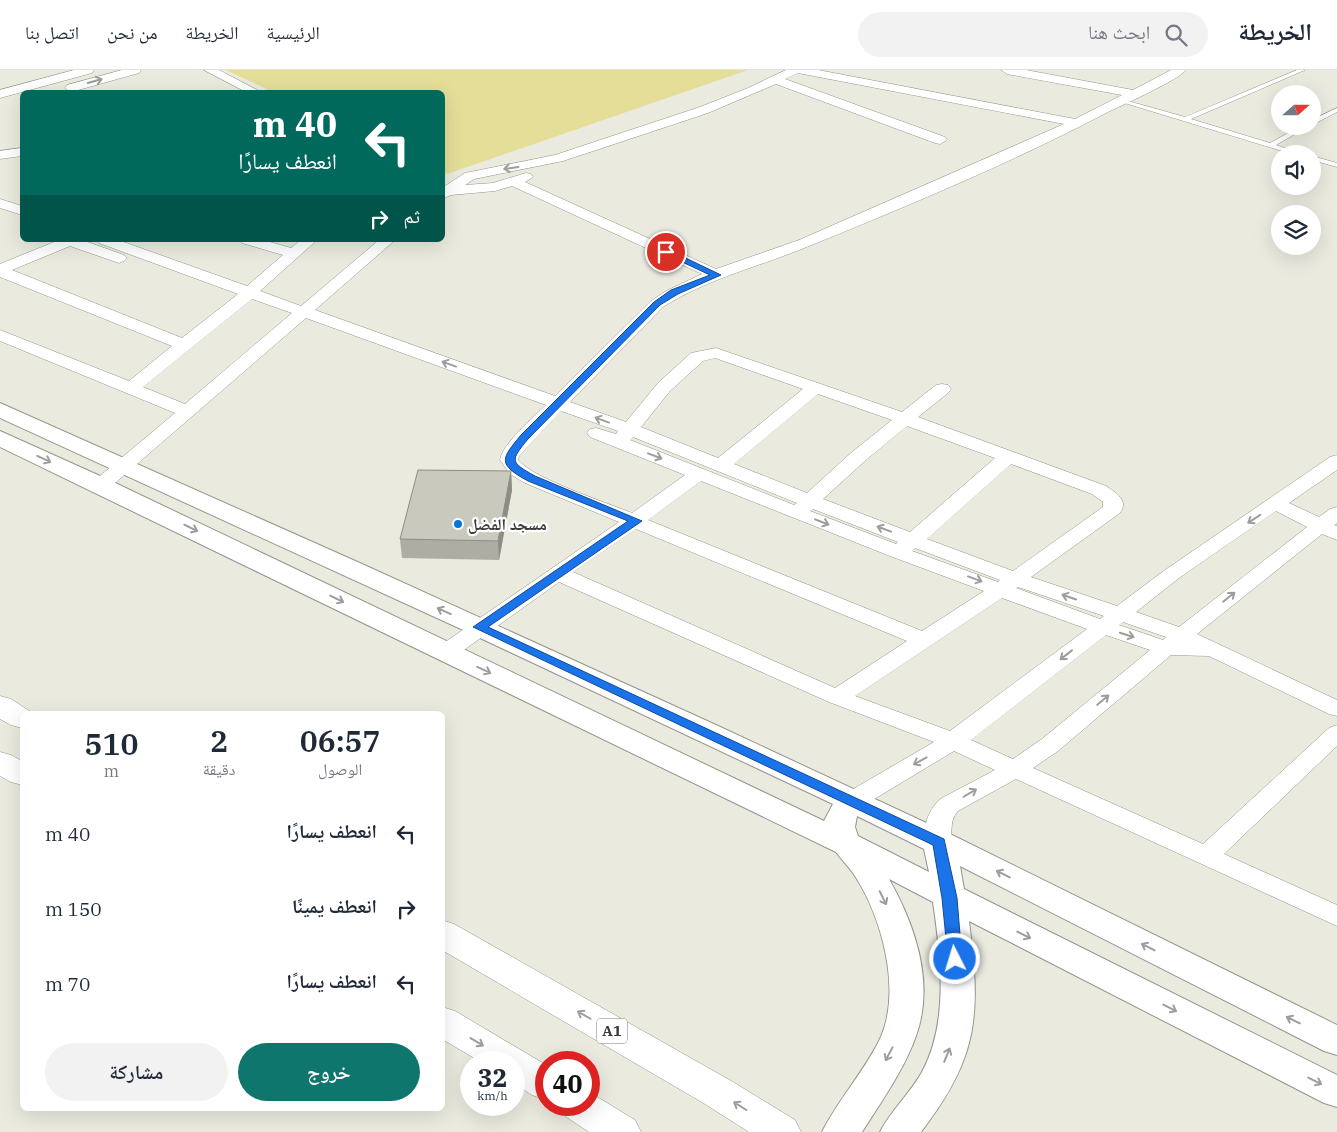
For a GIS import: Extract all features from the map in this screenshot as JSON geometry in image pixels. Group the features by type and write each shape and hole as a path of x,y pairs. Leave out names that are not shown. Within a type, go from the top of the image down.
{"highway":[{"path":"0,706 20,717"},
{"path":"0,762 20,774"},
{"name":"A1","path":"445,935 711,1088 781,1132"},
{"path":"445,1023 493,1051"},
{"path":"596,1116 621,1132"}],"street":[{"path":"0,94 88,70"},
{"path":"63,90 135,70"},
{"path":"210,70 251,90"},
{"path":"447,188 478,174 558,158 704,110 776,80 795,70"},
{"path":"799,70 1077,123"},
{"path":"1007,70 1135,94"},
{"path":"1061,80 1082,70"},
{"path":"925,640 532,479 512,465 510,455 657,304 674,292 789,249 923,192 1077,123 1180,70"},
{"path":"776,80 940,140"},
{"path":"0,155 20,152"},
{"path":"447,188 490,188 514,182 558,158"},
{"path":"514,182 717,275"},
{"path":"2,208 20,211"},
{"path":"2,208 20,222"},
{"path":"0,270 64,242"},
{"path":"75,242 298,316 624,436 721,465 804,507"},
{"path":"109,242 244,297"},
{"path":"254,242 295,254"},
{"path":"131,388 244,297 308,242"},
{"path":"101,484 386,242"},
{"path":"0,270 184,345"},
{"path":"0,335 187,411"},
{"path":"624,436 664,387 697,357 705,354 722,354 1108,494 1114,504 1113,509 1008,584 837,697"},
{"path":"721,465 816,387"},
{"path":"804,507 860,456 942,389"},
{"path":"0,410 479,627 939,842 1337,1041"},
{"path":"624,436 700,473 804,507 1008,584 1174,641 1215,652 1337,709"},
{"path":"0,438 101,484 846,844 1337,1092"},
{"path":"905,546 1008,457"},
{"path":"841,1132 871,1087 898,1037 906,1002 905,969 899,940 890,912 877,886 846,844 840,832 843,810 852,801 953,741 1172,574 1277,504 1337,461"},
{"path":"446,652 557,573 636,521 700,473"},
{"path":"1277,504 1333,520"},
{"path":"906,1122 937,1078 952,1042 957,1004 950,898 939,842 937,820 942,812 949,805 986,783 1015,769 1050,745 1174,641 1333,520"},
{"path":"557,573 837,697 953,741 1337,916"},
{"path":"1206,856 1337,733"}],"lane":[{"path":"1185,119 1302,70"},
{"path":"1121,100 1271,145 1289,135"},
{"path":"1321,118 1337,110"},
{"path":"1321,161 1337,165"}],"shaded area":[{"path":"226,70 748,70 447,174 445,173 445,90 269,90"}],"building":[{"name":"مسجد الفضل","path":"418,470 511,471 498,541 400,539"}],"place":[{"name":"مسجد الفضل","path":"458,524"}],"route":[{"path":"666,252 717,275 674,292 657,304 525,437 514,449 509,460 517,470 532,479 636,521 479,627 939,842 950,898 955,959"}]}
